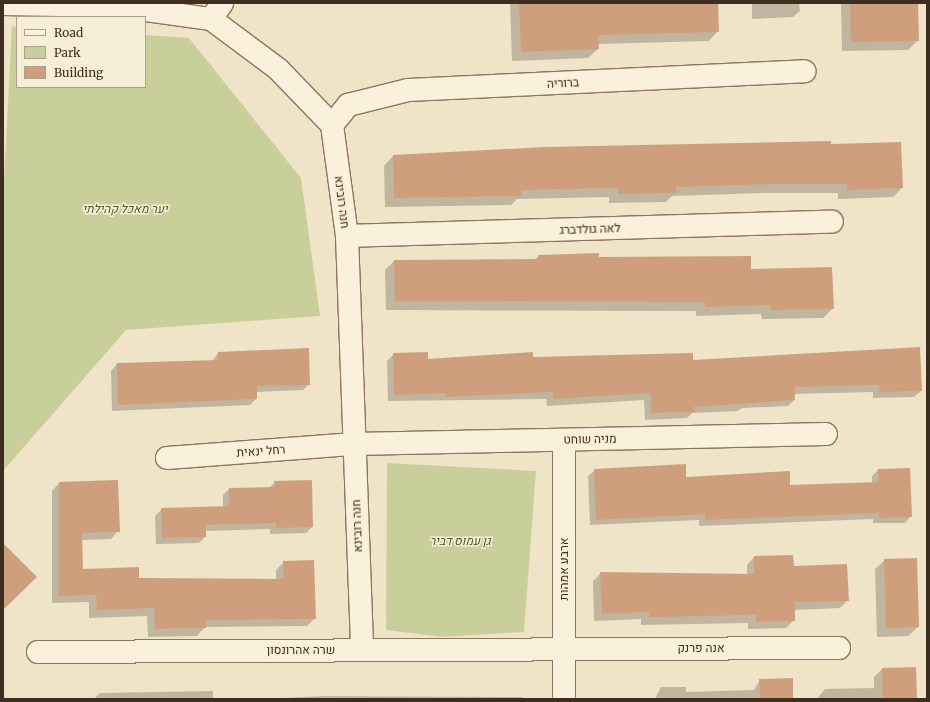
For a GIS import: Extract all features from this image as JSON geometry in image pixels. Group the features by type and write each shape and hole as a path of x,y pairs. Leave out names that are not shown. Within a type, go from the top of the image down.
{"street":[{"path":"3,4 216,8 332,125"},
{"name":"ברוריה","path":"332,125 348,105 408,90 805,71"},
{"name":"חנה רובינא","path":"332,125 347,236 362,650"},
{"name":"לאה גולדברג","path":"347,236 832,222"},
{"name":"מניה שוחט","path":"354,444 826,434"},
{"name":"ארבע אמהות","path":"564,440 564,699"},
{"name":"רחל ינאית","path":"167,458 354,444"},
{"name":"אנה פרנק","path":"564,649 839,648"},
{"name":"שרה אהרונסון","path":"38,652 564,649"}],"green space":[{"name":"יער מאכל קהילתי","path":"12,26 16,27 16,88 146,88 146,35 189,38 301,178 320,316 126,330 3,471 3,200"},
{"name":"גן עמוס דביר","path":"387,463 536,471 524,632 442,637 386,630"}],"building":[{"path":"519,3 718,3 719,32 598,35 599,49 521,52"},
{"path":"850,3 918,3 919,41 851,42"},
{"path":"831,141 831,144 901,142 903,188 847,190 847,184 775,184 676,187 676,193 618,194 618,188 521,190 522,196 394,198 393,155 544,147"},
{"path":"599,253 599,257 751,256 751,269 832,267 834,309 771,310 770,305 705,307 705,302 395,301 394,260 538,259 538,255"},
{"path":"920,347 922,391 880,392 879,385 795,387 795,400 694,407 695,412 651,413 651,393 553,399 553,392 446,397 446,393 394,395 393,353 428,352 428,359 533,352 533,357 693,353 693,360"},
{"path":"309,348 310,385 257,386 257,399 118,405 117,363 218,360 218,352"},
{"path":"686,464 686,477 790,471 790,485 878,482 878,469 910,468 912,517 879,518 879,513 705,520 705,514 596,520 594,469"},
{"path":"118,480 120,532 82,533 83,569 139,567 139,578 284,579 283,561 314,560 316,619 206,620 206,628 155,629 154,608 97,610 96,595 59,596 59,482"},
{"path":"312,480 313,527 276,528 276,523 206,525 206,537 162,538 161,508 229,506 229,488 275,487 274,481"},
{"path":"3,543 37,577 3,610"},
{"path":"793,555 794,566 847,564 849,601 795,602 795,621 756,622 756,615 649,617 649,612 602,614 600,572 754,574 754,556"},
{"path":"917,558 919,627 886,628 884,559"},
{"path":"916,667 917,699 883,699 882,668"},
{"path":"793,678 793,699 760,699 759,679"}]}
